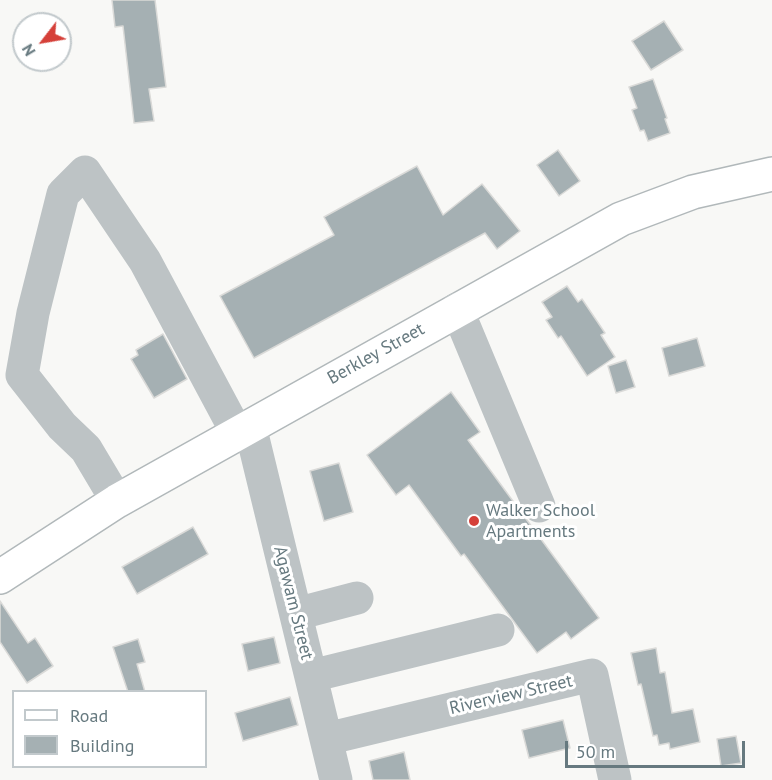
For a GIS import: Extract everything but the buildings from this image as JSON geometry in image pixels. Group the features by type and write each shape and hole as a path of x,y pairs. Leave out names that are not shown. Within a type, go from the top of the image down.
{"main road":[{"name":"Berkley Street","path":"0,577 117,501 612,224 656,204 693,192 772,174"}],"street":[{"name":"Agawam Street","path":"117,501 86,449 62,426 22,375 33,312 63,194 85,172 145,261 243,429 296,614 336,780"},
{"path":"457,309 539,506"},
{"path":"296,614 357,598"},
{"path":"311,676 498,630"},
{"name":"Riverview Street","path":"326,739 592,675 615,780"}],"place":[{"name":"Walker School Apartments","path":"474,521"}]}
